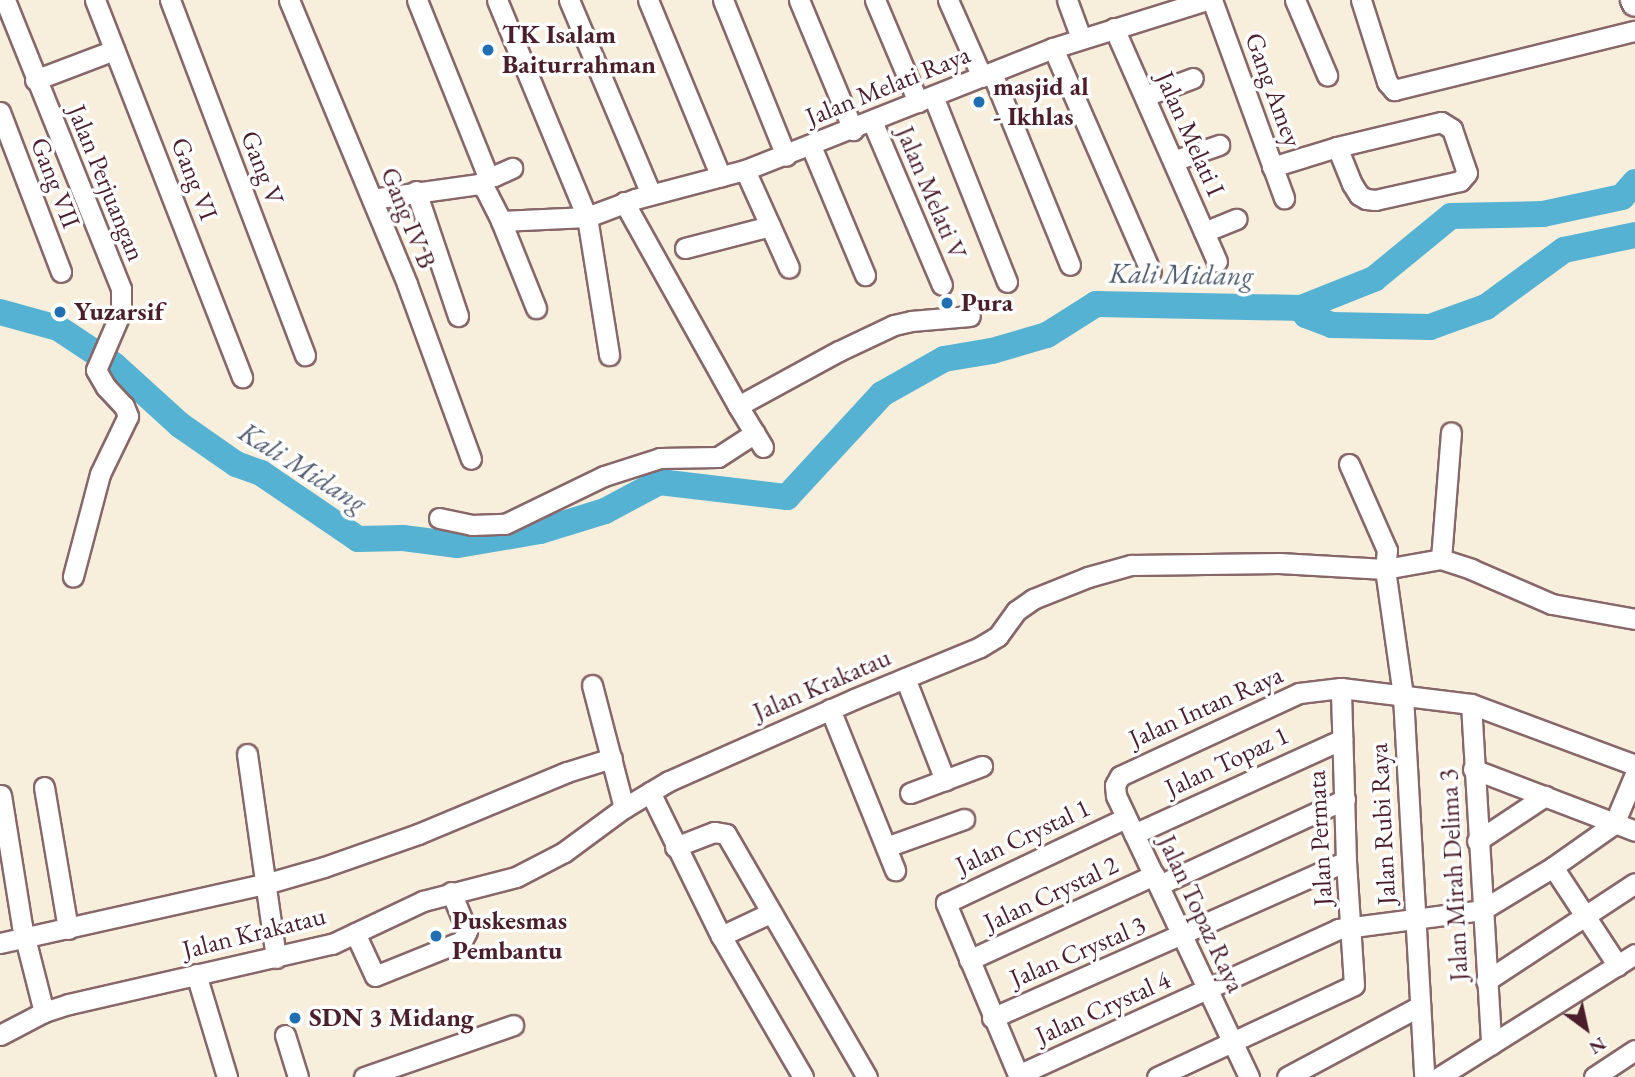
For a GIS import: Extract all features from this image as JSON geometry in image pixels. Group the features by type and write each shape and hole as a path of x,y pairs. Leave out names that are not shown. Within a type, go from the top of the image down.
{"street":[{"name":"Jalan Perjuangan","path":"5,0 121,289 121,312 96,370 106,387 124,406 128,416 100,474 73,576"},
{"name":"Gang VI","path":"95,0 242,377"},
{"name":"Gang V","path":"170,0 306,355"},
{"name":"Gang IV B","path":"289,0 372,199 471,459"},
{"path":"416,0 486,172 494,176 512,168"},
{"path":"497,0 587,217 609,355"},
{"path":"569,0 651,194"},
{"path":"648,0 721,177"},
{"path":"723,0 786,156"},
{"path":"799,0 853,130"},
{"path":"875,0 925,99 1007,282"},
{"path":"948,0 987,75 1070,265"},
{"path":"1067,0 1081,38"},
{"path":"1295,0 1327,75"},
{"path":"1361,0 1387,82 1394,90 1635,31"},
{"name":"Jalan Melati Raya","path":"501,221 587,217 624,202 745,170 853,130 1081,38 1202,1"},
{"name":"Gang Amey","path":"1202,1 1284,198"},
{"name":"Jalan Melati I","path":"1114,28 1217,261"},
{"path":"1054,48 1151,272"},
{"path":"35,80 114,50"},
{"path":"1145,96 1193,78"},
{"name":"Gang VII","path":"0,113 61,272"},
{"name":"Jalan Melati V","path":"872,121 942,285"},
{"path":"1272,167 1337,148 1441,122 1452,129 1467,173 1460,181 1375,200 1366,199 1359,195 1352,184 1337,148"},
{"path":"1172,162 1219,145"},
{"path":"811,146 865,275"},
{"path":"745,170 789,268"},
{"path":"372,199 479,184 485,189 501,221 536,308"},
{"path":"416,191 458,316"},
{"path":"439,518 472,526 505,524 604,476 660,458 718,457 759,440 624,202"},
{"path":"1204,232 1236,219"},
{"path":"685,248 770,226"},
{"path":"738,406 839,351 894,326 911,321 970,316"},
{"path":"1451,432 1441,559 1552,604 1635,620"},
{"name":"Jalan Rubi Raya","path":"1349,464 1383,540 1388,560 1385,569 1403,696 1424,1077"},
{"name":"Jalan Krakatau","path":"0,1035 44,1012 332,944 402,910 451,892 492,885 544,864 624,808 693,769 991,641 1016,611 1033,599 1088,577 1131,565 1279,563 1385,569 1441,559"},
{"path":"905,678 945,780"},
{"path":"592,685 624,808"},
{"name":"Jalan Intan Raya","path":"1123,774 1299,692 1341,688 1471,704 1635,765"},
{"name":"Jalan Permata","path":"1233,1043 1354,985 1346,861 1341,688"},
{"name":"Jalan Mirah Delima 3","path":"1471,704 1491,1044"},
{"path":"830,709 895,870"},
{"name":"Jalan Topaz 1","path":"1130,826 1342,738"},
{"path":"247,754 276,958"},
{"path":"0,943 265,884 418,834 567,772 612,758"},
{"path":"910,793 982,766"},
{"path":"1473,769 1635,831"},
{"name":"Jalan Topaz Raya","path":"1123,774 1117,780 1114,791 1249,1077"},
{"path":"1482,910 1553,867 1614,824 1635,774"},
{"path":"44,787 68,929"},
{"path":"650,792 721,936 803,1077"},
{"path":"1,795 25,937 44,1012"},
{"path":"1477,841 1545,796"},
{"name":"Jalan Crystal 2","path":"969,960 1345,799"},
{"path":"886,847 964,819"},
{"name":"Jalan Crystal 1","path":"969,960 946,906 949,901 1130,826"},
{"path":"675,847 714,832 726,834 867,1077"},
{"name":"Jalan Crystal 3","path":"992,1018 1346,861"},
{"path":"1553,867 1618,966"},
{"path":"1486,981 1635,883"},
{"path":"355,933 375,976 462,941 466,938 467,931 451,892"},
{"name":"Jalan Crystal 4","path":"1019,1076 1332,932 1351,926 1414,921 1482,910"},
{"path":"721,936 770,913"},
{"path":"1438,1077 1635,954"},
{"path":"969,960 1019,1076"},
{"path":"196,974 227,1077"},
{"path":"1287,1077 1420,1006"},
{"path":"364,1077 513,1025"},
{"path":"285,1035 298,1077"},
{"path":"1157,1077 1233,1043"},
{"path":"1594,1077 1635,1050"}],"waterway":[{"name":"Kali Midang","path":"0,312 58,328 114,365 180,425 236,464 261,473 358,539 403,538 458,545 540,531 605,511 659,482 787,497 882,394 944,359 992,351 1047,335 1096,304 1301,308 1374,279 1451,216 1543,214 1622,197 1635,182"},
{"path":"1301,308 1306,315 1332,325 1430,327 1486,307 1564,250 1635,235"}],"place":[{"name":"TK Isalam Baiturrahman","path":"488,50"},
{"name":"masjid al - Ikhlas","path":"979,102"},
{"name":"Pura","path":"947,303"},
{"name":"Yuzarsif","path":"60,312"},
{"name":"Puskesmas Pembantu","path":"436,936"},
{"name":"SDN 3 Midang","path":"295,1018"}]}
